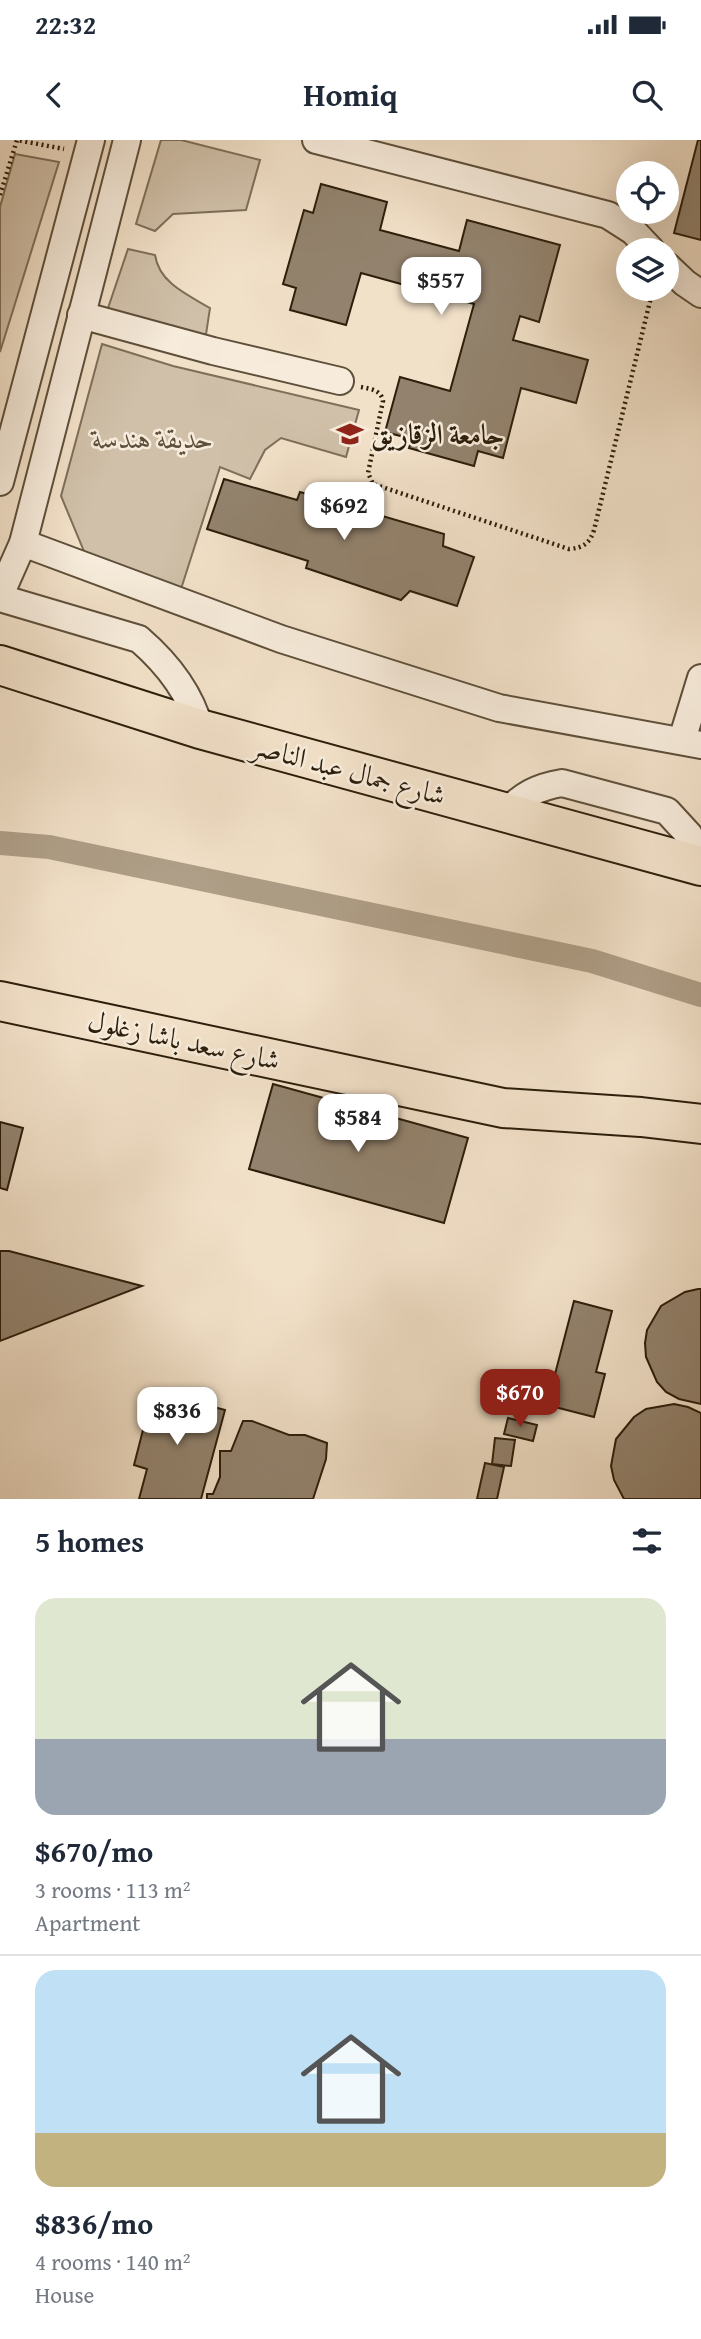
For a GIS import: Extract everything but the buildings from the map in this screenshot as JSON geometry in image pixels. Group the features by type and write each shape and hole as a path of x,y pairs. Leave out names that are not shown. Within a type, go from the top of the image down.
{"highway":[{"name":"شارع جمال عبد الناصر","path":"0,665 200,729 701,865"},
{"path":"0,690 75,712 95,713 124,705"},
{"name":"شارع سعد باشا زغلول","path":"0,1001 503,1108 641,1117 701,1124"}],"lane":[{"path":"127,140 23,544 0,597 139,639 156,654 178,681 188,696 200,729"},
{"path":"316,140 413,152 608,215 640,238"},
{"path":"0,482 81,145"},
{"path":"679,277 701,293"},
{"path":"81,315 213,351 340,381"},
{"path":"23,544 281,639 499,708 691,743 701,678"}],"path":[{"path":"0,195 17,140 81,145"},
{"path":"340,381 376,391 382,396 383,405 368,473 373,484 569,549 576,548 588,542 594,530 650,301"}],"green space":[{"path":"161,140 181,140 260,160 246,210 173,214 155,231 136,224"},
{"path":"15,154 59,162 0,352 0,207"},
{"name":"حديقة هندسة","path":"128,249 155,255 168,281 210,308 205,341 106,314"},
{"name":"حديقة هندسة","path":"102,344 173,366 359,410 346,457 281,438 265,450 250,479 220,467 181,589 88,561 61,496"}],"waterway":[{"path":"0,843 49,847 592,961 701,995"}],"place":[{"name":"جامعة الزقازيق","path":"350,434"}]}
